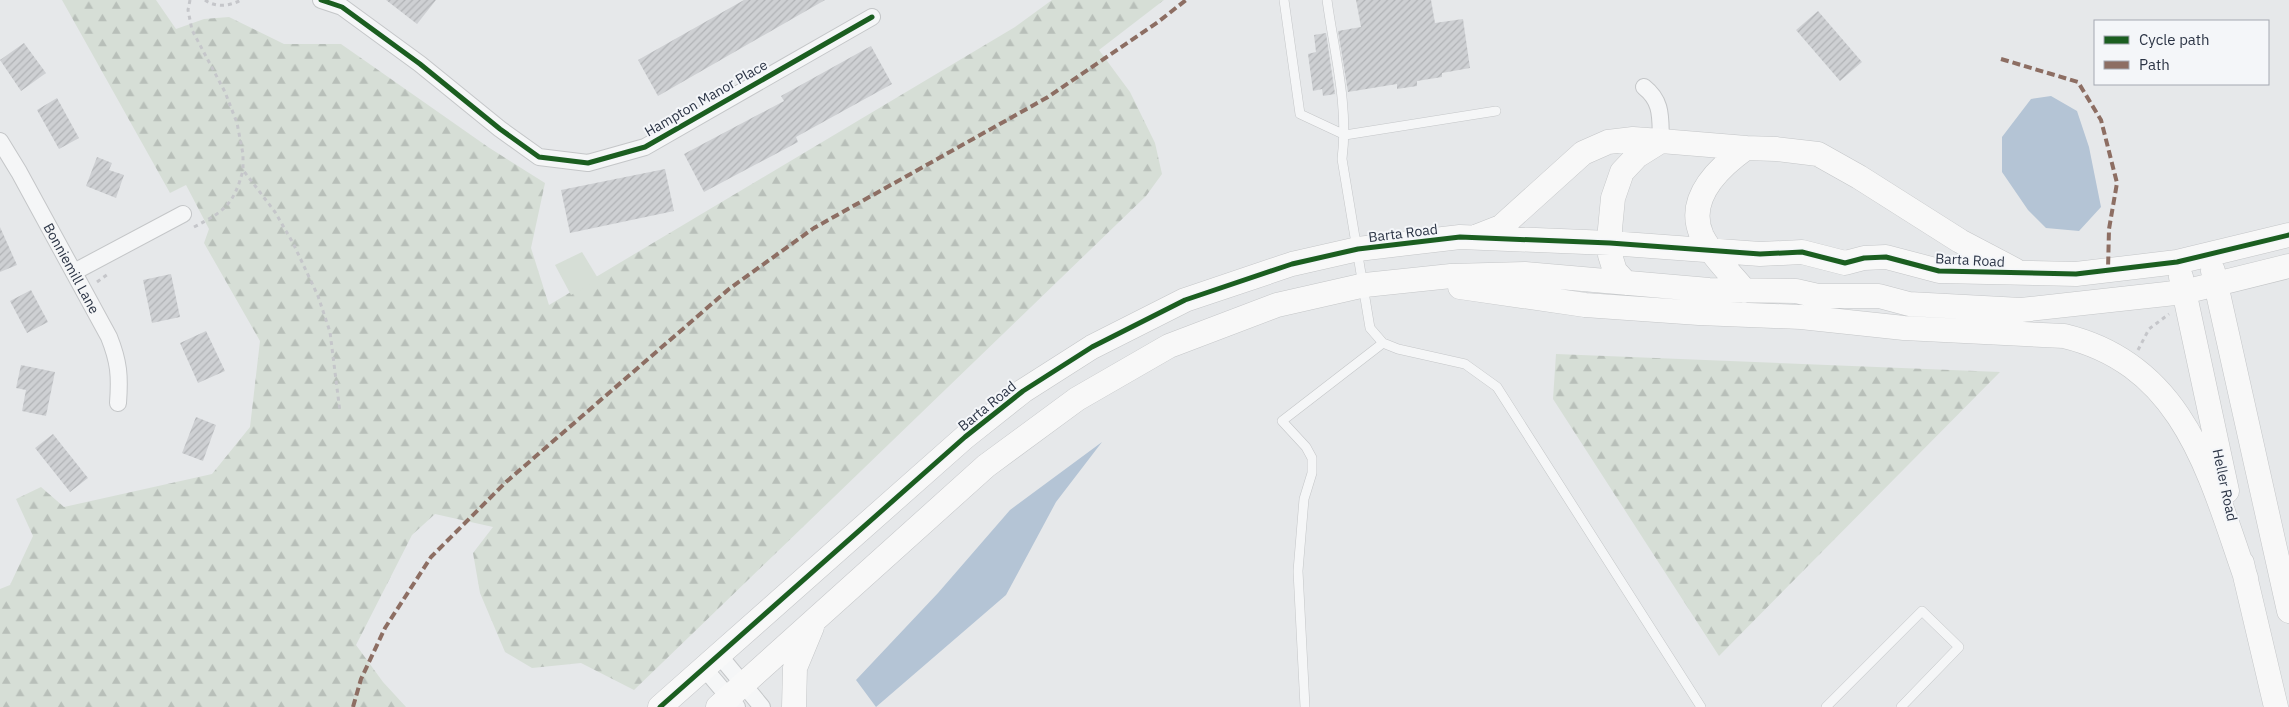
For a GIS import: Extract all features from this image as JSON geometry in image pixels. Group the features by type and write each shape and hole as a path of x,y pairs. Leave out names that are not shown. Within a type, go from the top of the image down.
{"street":[{"name":"Hampton Manor Place","path":"322,0 345,3 500,130 539,157 588,163 645,146 872,16"},
{"path":"1644,87 1655,96 1659,109 1662,141"},
{"path":"1473,238 1501,227 1583,153 1608,142 1633,139 1746,148 1776,148 1818,154 1859,177 1960,241 2024,274"},
{"name":"Bonniemill Lane","path":"0,141 109,337 118,358 120,373 118,403"},
{"path":"1626,283 1615,271 1610,255 1613,198 1622,172 1637,156 1662,141"},
{"path":"1745,291 1711,250 1702,235 1698,219 1700,197 1716,173 1746,148"},
{"path":"74,272 183,214"},
{"name":"Barta Road","path":"660,707 966,437 1023,391 1092,347 1185,300 1292,264 1358,249 1460,237 1760,254 1802,252 1844,262 1864,258 1886,257 1939,272 2076,274 2177,262 2289,236"},
{"path":"2211,255 2216,286 2289,611"},
{"name":"Heller Road","path":"2177,262 2276,707"},
{"path":"732,699 986,466 1077,399 1169,346 1277,305 1365,286 1451,276 1524,274 1709,290 1796,291 1818,296 1879,296 1909,304 2021,310 2184,292 2216,286 2289,266"},
{"path":"1429,279 1464,288 1585,305 1801,318 1904,328 2064,336 2081,340 2116,357 2146,379 2169,401 2182,419 2198,450 2246,578"},
{"path":"1982,332 2055,306"},
{"path":"794,707 795,668 814,622"},
{"path":"712,662 732,699 762,707"}],"lane":[{"path":"1284,0 1300,114 1345,135 1496,111"},
{"path":"1328,0 1342,93 1345,135 1342,159 1365,286 1370,328 1383,344 1465,364 1497,387 1701,707"},
{"path":"1305,707 1298,571 1304,499 1312,473 1312,458 1306,448 1282,422 1383,344"},
{"path":"1826,707 1922,611 1959,647 1901,707"}],"path":[{"path":"190,0 188,10 192,30 225,92 237,122 243,154 243,170 275,212 293,243 318,296 330,332 336,363 340,412"},
{"path":"205,0 210,4 226,6 242,0"},
{"path":"2136,355 2148,329 2172,314"}],"green space":[{"path":"62,0 156,0 176,29 204,19 229,17 284,44 341,44 488,147 545,183 531,248 549,305 1015,27 1052,0 1164,0 1099,50 1130,92 1155,143 1162,174 1146,196 634,690 581,663 532,668 505,652 480,593 473,553 493,527 435,514 412,535 356,645 383,682 406,707 0,707 0,589 10,585 33,536 16,499 41,487 64,507 212,474 250,427 260,341 204,243 209,229 186,185 170,193"},
{"path":"582,252 599,280 571,295 555,265"},
{"path":"1556,354 2000,372 1719,656 1553,399"}],"water":[{"path":"2051,96 2077,111 2089,147 2101,207 2079,231 2046,228 2028,210 2002,172 2002,137 2031,99"},
{"path":"1102,442 1056,502 1006,595 876,707 856,680 938,593 1010,510"}],"building":[{"path":"386,0 436,0 417,24"},
{"path":"744,0 825,0 658,96 638,60"},
{"path":"1356,0 1431,0 1435,23 1463,19 1470,68 1442,73 1442,77 1417,81 1417,86 1397,89 1397,84 1348,92 1338,31 1361,27"},
{"path":"1818,11 1862,62 1840,81 1796,30"},
{"path":"1326,33 1335,94 1323,96 1322,89 1313,91 1308,54 1316,52 1314,35"},
{"path":"24,43 46,73 21,91 0,60"},
{"path":"871,46 892,84 796,137 798,142 704,192 684,154 784,101 781,96"},
{"path":"57,98 79,138 59,149 37,110"},
{"path":"97,157 112,163 109,170 124,175 116,198 86,186"},
{"path":"665,169 674,211 570,233 561,190"},
{"path":"0,227 17,265 0,272"},
{"path":"171,274 180,317 152,323 143,280"},
{"path":"31,290 48,322 27,333 10,301"},
{"path":"206,331 225,371 198,383 180,343"},
{"path":"21,365 55,372 46,416 22,411 26,390 16,388"},
{"path":"196,417 216,425 203,461 182,453"},
{"path":"53,434 88,478 70,492 35,448"}],"marked path":[{"path":"353,707 361,679 385,628 431,557 506,482 729,289 814,228 1048,97 1158,22 1186,0"},
{"path":"2001,59 2078,82 2101,120 2117,183 2109,229 2108,270"}],"cycle path":[{"path":"321,0 342,7 420,64 500,129 539,157 588,163 645,147 872,17"},
{"path":"660,707 965,437 1023,391 1092,347 1185,300 1292,264 1358,249 1460,237 1610,243 1760,254 1802,252 1845,263 1864,258 1886,257 1939,271 2076,274 2177,262 2289,235"}]}
